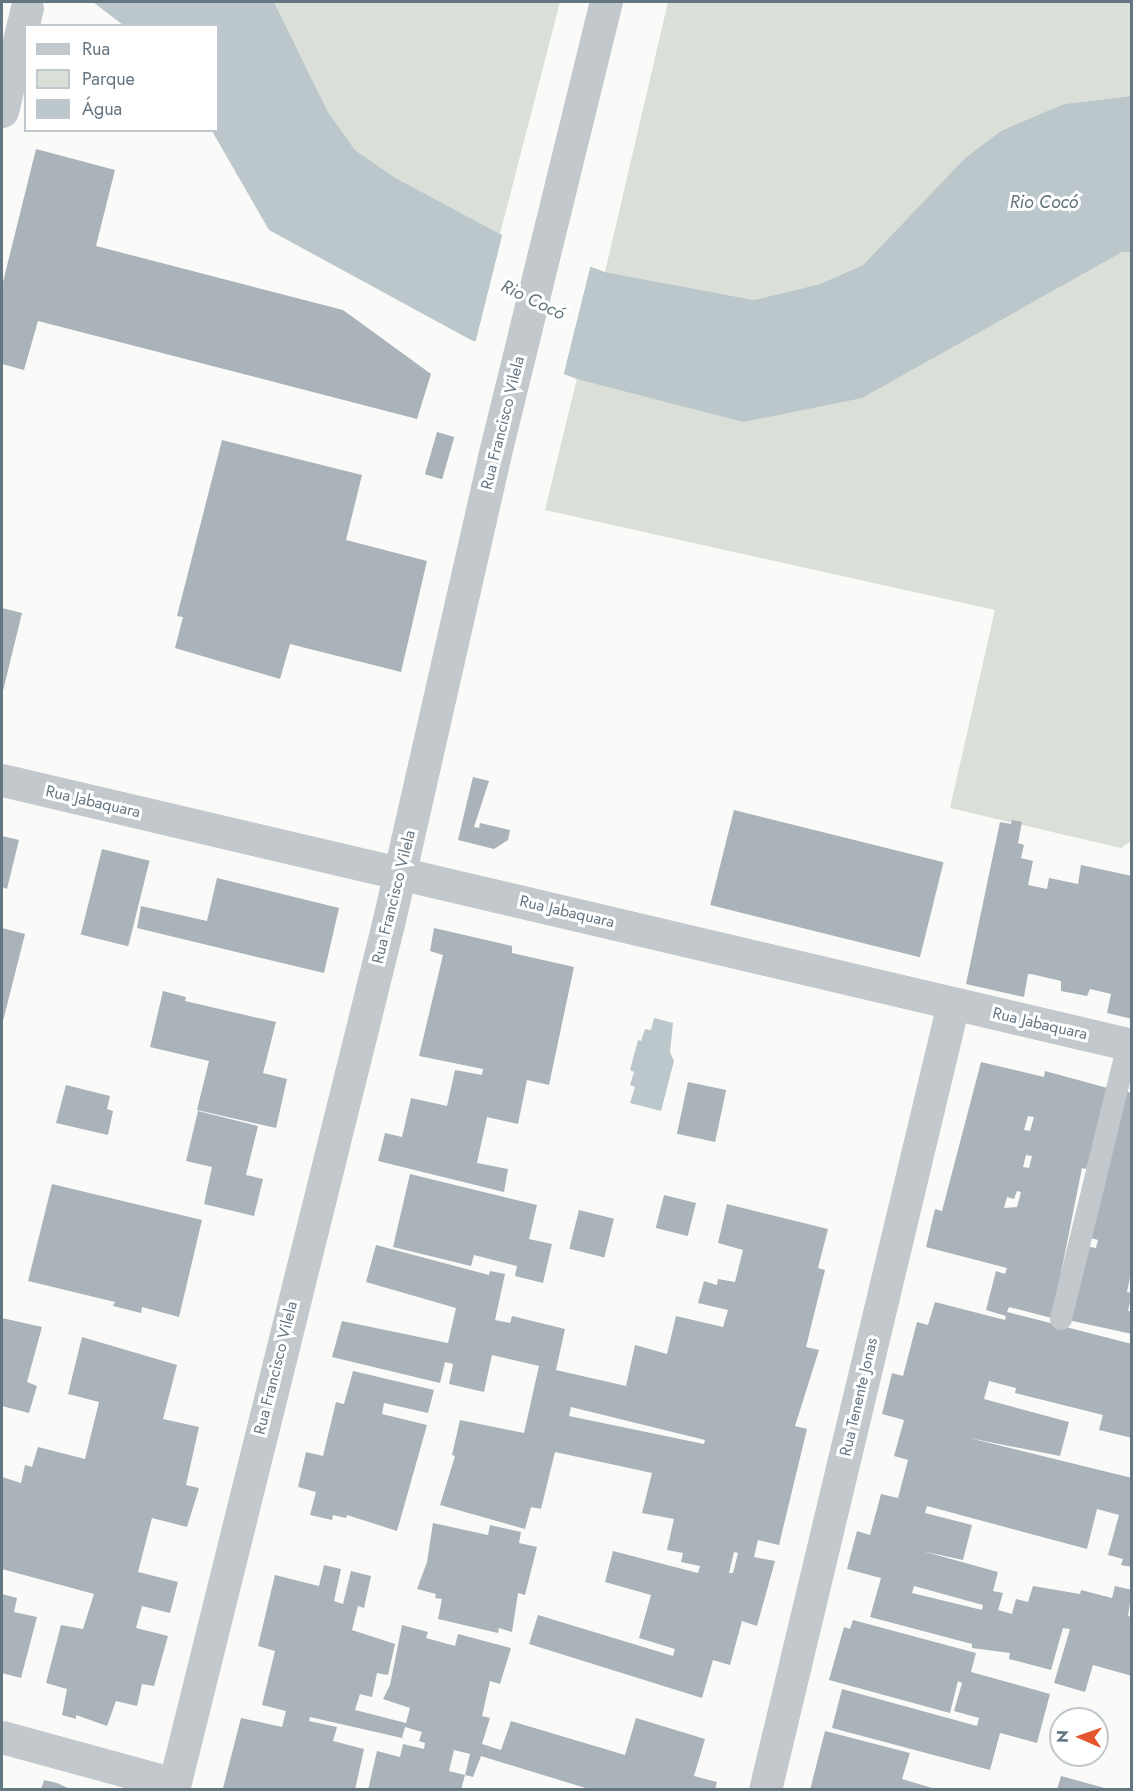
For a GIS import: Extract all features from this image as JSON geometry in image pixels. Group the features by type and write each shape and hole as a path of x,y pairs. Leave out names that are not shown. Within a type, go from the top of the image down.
{"street":[{"name":"Rua Francisco Vilela","path":"173,1787 400,873 494,457 606,2"},
{"path":"2,111 27,8"},
{"name":"Rua Jabaquara","path":"2,780 1130,1045"},
{"name":"Rua Tenente Jonas","path":"765,1790 953,1004"},
{"path":"2,1737 173,1787"}],"lane":[{"path":"1061,1319 1130,1045"}],"green space":[{"path":"274,2 560,2 500,234 394,177 355,150 328,112"},
{"path":"668,2 1131,2 1131,96 1064,104 964,159 863,265 820,284 754,300 605,272"},
{"path":"1122,252 1131,252 1131,841 1121,848 950,808 995,610 545,510 577,378 743,422"}],"water":[{"name":"Rio Cocó","path":"93,2 274,2 328,112 355,150 394,177 500,234 605,272 754,300 820,284 863,265 964,159 1001,131 1064,104 1131,96 1131,252 1122,252 862,398 743,422 577,379 471,340 269,230 213,132 219,132 219,24 122,24"},
{"path":"654,1018 673,1023 670,1052 674,1061 661,1111 630,1103 635,1087 630,1085 634,1072 630,1070 638,1040 641,1041 645,1029 651,1030"}],"pier":[{"path":"503,232 591,264 563,377 475,344"}],"building":[{"path":"36,149 115,170 96,246 343,310 431,374 417,419 38,321 24,370 2,364 2,286"},
{"path":"437,432 454,437 442,479 425,474"},
{"path":"222,440 362,475 346,540 427,561 401,672 290,644 280,679 175,648 183,617 177,616"},
{"path":"2,608 22,613 2,695"},
{"path":"473,777 489,781 474,827 479,828 480,823 510,830 508,840 494,849 458,840"},
{"path":"734,810 944,862 920,957 710,905"},
{"path":"1012,820 1022,822 1018,843 1024,845 1021,858 1033,861 1028,885 1047,889 1049,878 1078,884 1081,865 1132,876 1132,1019 1107,1013 1111,994 1090,989 1087,996 1061,991 1061,981 1031,974 1028,974 1024,997 966,984 1000,822 1011,824"},
{"path":"2,836 19,840 7,889 2,887"},
{"path":"102,849 150,861 128,946 81,934"},
{"path":"217,878 339,908 324,973 137,928 141,906 207,921"},
{"path":"2,928 25,934 2,1025"},
{"path":"434,928 512,946 512,953 574,967 549,1085 527,1080 518,1124 487,1117 477,1163 508,1169 504,1192 378,1161 385,1133 402,1137 411,1098 447,1106 455,1070 482,1075 483,1069 419,1056 443,955 430,951"},
{"path":"163,991 186,997 185,1001 276,1022 263,1073 287,1079 276,1128 197,1110 209,1061 150,1047"},
{"path":"981,1062 1044,1077 1045,1071 1115,1090 1086,1169 1082,1168 1052,1318 1009,1307 1007,1312 1132,1344 1132,1438 1099,1430 1103,1415 1015,1393 1016,1388 989,1381 984,1399 1069,1422 1060,1456 969,1438 1132,1478 1132,1567 1121,1565 1123,1559 1108,1555 1119,1515 1097,1509 1087,1549 927,1506 925,1513 972,1525 963,1560 922,1551 998,1572 993,1591 1003,1593 998,1610 1012,1614 1016,1599 1028,1602 1033,1586 1080,1594 1081,1590 1112,1598 1115,1586 1132,1590 1128,1616 1132,1617 1132,1676 1093,1665 1085,1692 1054,1683 1070,1629 1063,1628 1051,1670 1009,1659 1010,1653 972,1648 972,1644 870,1617 881,1578 847,1569 857,1531 870,1535 881,1494 898,1498 908,1460 894,1456 904,1420 882,1414 892,1373 903,1376 917,1322 928,1325 935,1302 1005,1320 1006,1316 986,1310 996,1271 1005,1274 1007,1268 926,1247 935,1209 942,1211","holes":["1028,1116 1034,1117 1030,1131 1024,1130","1026,1155 1032,1156 1029,1168 1023,1167","1017,1191 1021,1192 1017,1207 1004,1208 1007,1197 1014,1199","914,1586 983,1605 982,1610 912,1593"]},
{"path":"688,1082 726,1090 715,1142 677,1134"},
{"path":"66,1085 110,1096 107,1109 113,1111 108,1135 56,1123"},
{"path":"1124,1091 1132,1093 1132,1268 1127,1292 1132,1293 1128,1311 1132,1311 1132,1334 1068,1320 1084,1246 1096,1248 1098,1240 1087,1237"},
{"path":"198,1111 258,1126 246,1175 263,1179 254,1216 204,1204 212,1167 186,1161"},
{"path":"410,1174 537,1205 529,1239 552,1244 543,1283 515,1276 517,1266 474,1255 471,1266 393,1247"},
{"path":"52,1184 202,1220 179,1317 142,1307 141,1313 113,1306 115,1302 28,1281"},
{"path":"664,1195 696,1203 688,1236 656,1228"},
{"path":"727,1204 828,1229 818,1268 825,1270 806,1347 819,1350 795,1426 807,1429 779,1545 758,1540 754,1557 775,1561 757,1626 742,1621 730,1665 713,1660 702,1698 529,1644 538,1615 673,1656 675,1649 639,1638 651,1595 605,1582 613,1551 698,1573 700,1566 681,1562 683,1553 667,1550 674,1519 642,1513 652,1473 555,1452 541,1509 531,1507 525,1529 440,1505 455,1456 452,1455 460,1420 524,1433 539,1366 492,1355 484,1392 449,1384 453,1364 445,1362 440,1383 332,1357 342,1321 448,1343 456,1308 366,1282 376,1245 489,1275 490,1271 505,1274 495,1320 510,1323 512,1316 565,1329 556,1370 626,1386 635,1345 667,1354 676,1316 723,1327 728,1310 698,1303 704,1281 717,1285 718,1279 735,1282 743,1250 718,1243","holes":["571,1407 705,1440 704,1444 569,1416","734,1552 738,1553 733,1573 729,1573"]},
{"path":"579,1210 614,1219 604,1258 569,1249"},
{"path":"2,1318 42,1327 27,1382 37,1386 29,1413 2,1406"},
{"path":"82,1337 177,1365 163,1419 199,1427 186,1485 199,1488 187,1527 152,1518 138,1572 178,1582 170,1613 142,1606 136,1628 168,1636 154,1686 142,1684 137,1706 116,1701 107,1726 76,1715 76,1719 62,1715 67,1689 46,1683 61,1625 83,1629 94,1594 2,1569 2,1477 21,1483 25,1465 32,1467 38,1447 85,1459 99,1402 68,1394"},
{"path":"353,1371 434,1390 428,1413 384,1403 382,1414 427,1425 397,1531 347,1515 346,1518 333,1515 332,1520 310,1515 316,1492 298,1487 306,1452 323,1456 336,1402 344,1404"},
{"path":"433,1523 488,1535 490,1525 521,1532 519,1543 537,1547 525,1595 518,1593 512,1632 499,1628 498,1633 438,1619 442,1599 435,1598 436,1594 417,1589 427,1562"},
{"path":"324,1565 341,1569 334,1601 343,1604 351,1571 371,1576 364,1608 358,1606 352,1630 395,1644 388,1675 377,1673 372,1697 360,1694 355,1710 406,1723 410,1708 383,1699 390,1685 402,1625 428,1632 426,1638 455,1646 458,1634 511,1648 500,1684 490,1681 482,1716 490,1718 482,1744 501,1750 511,1721 625,1755 636,1718 705,1739 694,1776 717,1782 715,1790 592,1790 481,1756 473,1777 465,1775 461,1790 368,1790 377,1751 400,1757 403,1744 424,1749 425,1743 419,1741 422,1732 405,1727 402,1738 310,1717 309,1721 337,1727 333,1741 364,1749 355,1790 223,1788 241,1718 282,1727 286,1711 262,1705 275,1651 258,1646 275,1575 319,1586","holes":["454,1750 470,1754 465,1775 449,1771"]},
{"path":"2,1594 17,1598 14,1612 37,1617 21,1678 2,1673"},
{"path":"853,1620 976,1653 971,1672 1050,1694 1037,1743 1000,1733 990,1770 832,1728 842,1689 977,1726 979,1718 954,1711 962,1683 958,1681 950,1713 829,1680 844,1627 850,1629"},
{"path":"825,1731 910,1753 902,1779 939,1790 810,1790"},
{"path":"1061,1776 1108,1789 1108,1790 1057,1790"},
{"path":"44,1780 57,1783 72,1790 41,1790"}]}
